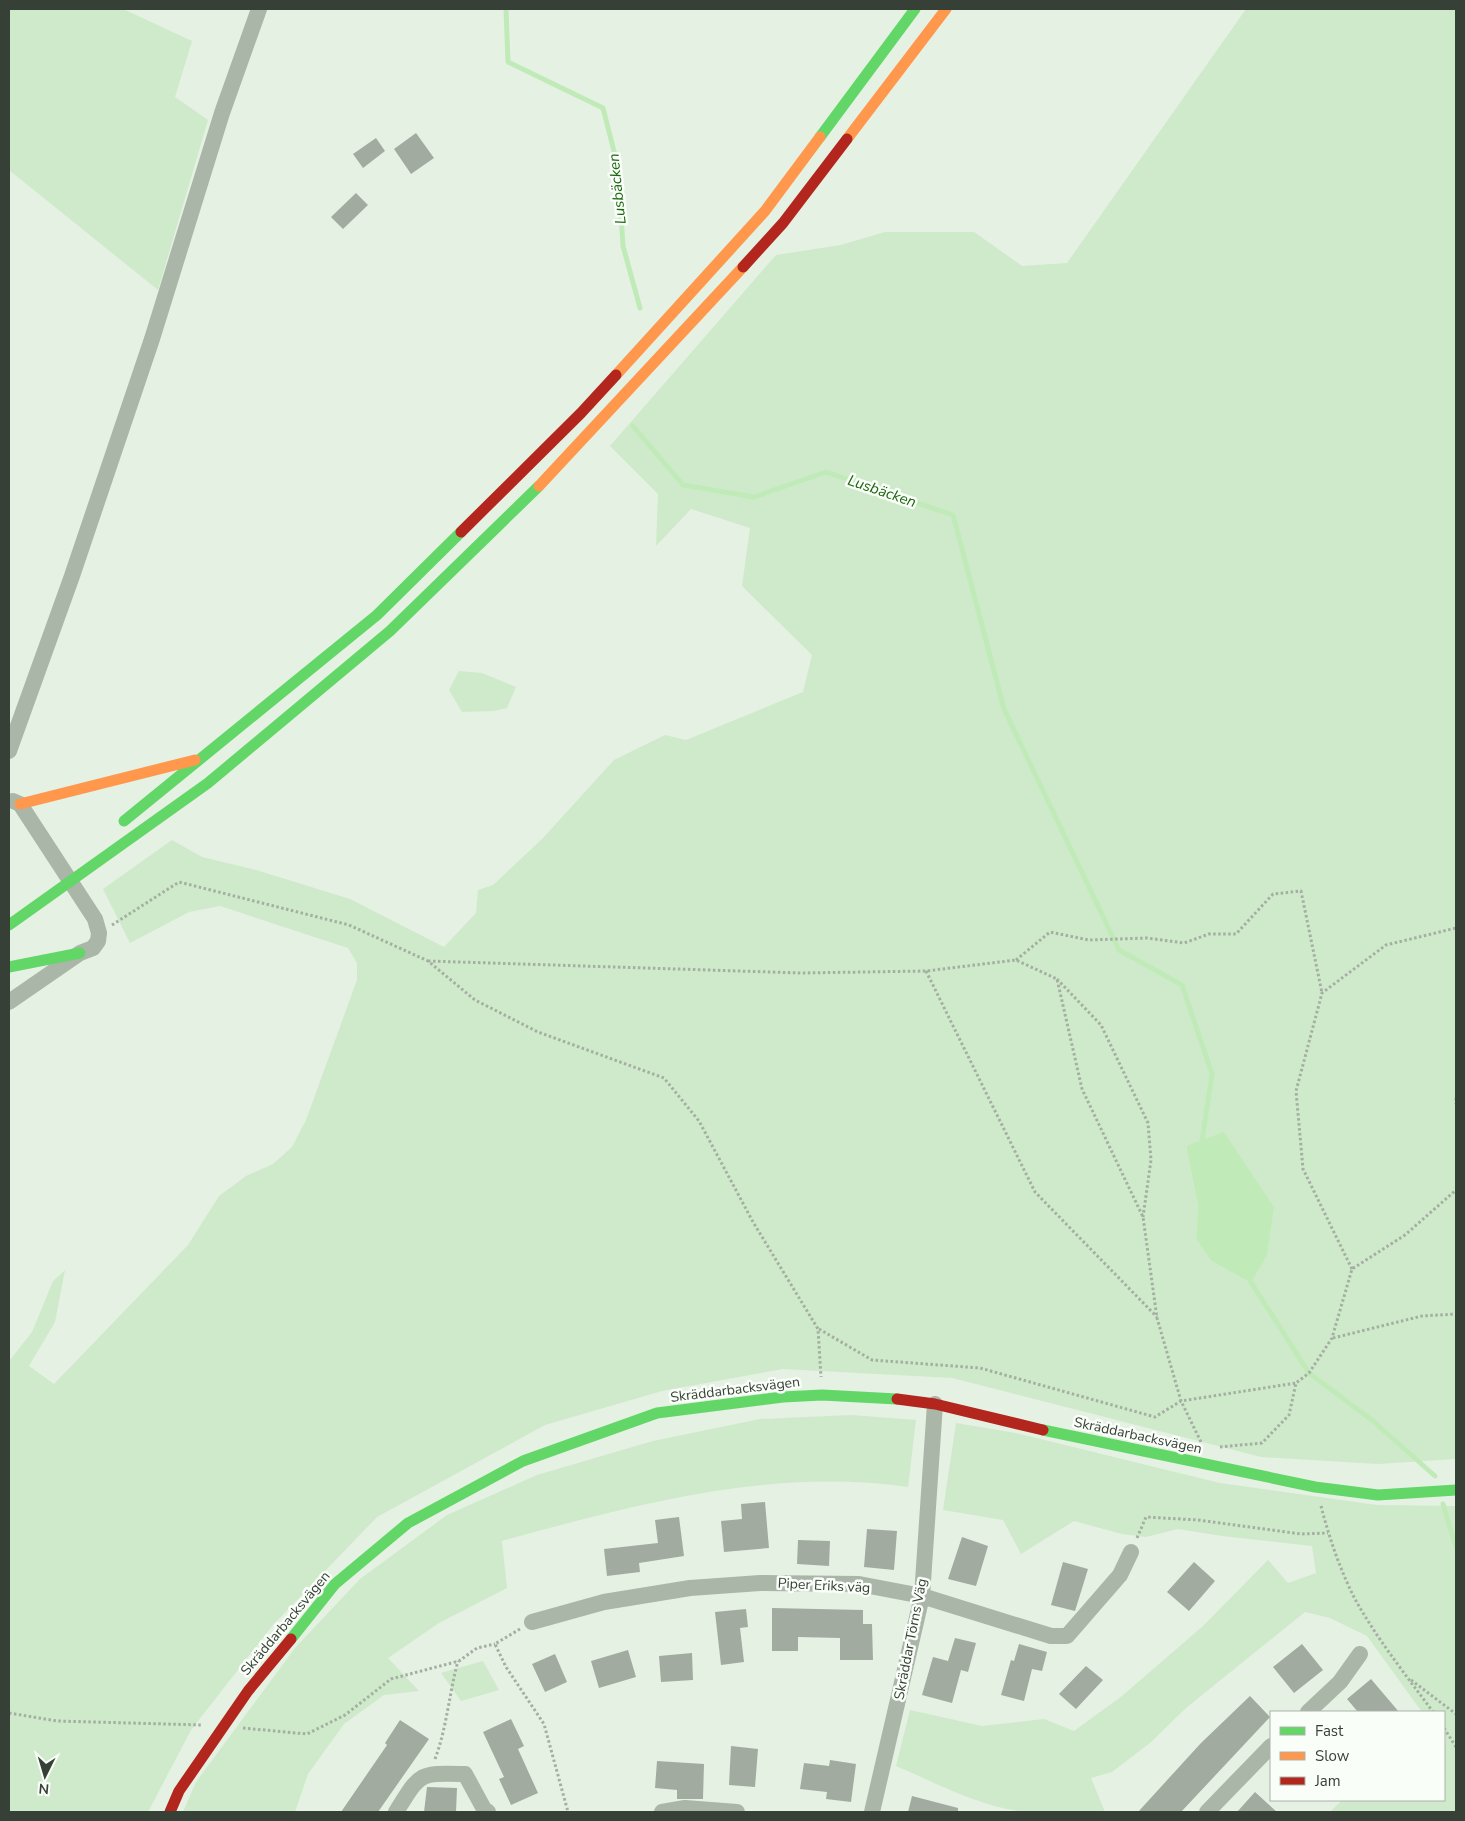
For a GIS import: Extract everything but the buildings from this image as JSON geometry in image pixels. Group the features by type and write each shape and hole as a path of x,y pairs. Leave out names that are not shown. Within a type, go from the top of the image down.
{"main road":[{"path":"115,829 377,616 581,413 765,211 915,9"},
{"path":"9,926 64,872 223,770 390,631 504,522 597,426 783,223 946,9"},
{"path":"14,801 204,758"},
{"path":"9,967 80,953"},
{"name":"Skräddarbacksvägen","path":"170,1812 179,1791 248,1691 335,1584 408,1523 523,1461 657,1413 783,1397 822,1395 902,1399 935,1404 1082,1439 1315,1486 1378,1495 1456,1490"}],"street":[{"path":"9,751 82,548 152,339 222,113 259,9"},
{"path":"9,1002 80,953 93,948 98,941 99,933 95,919 14,801"},
{"name":"Skräddar Törns Väg","path":"872,1812 922,1596 935,1404"},
{"name":"Piper Eriks väg","path":"532,1622 604,1602 690,1588 750,1583 858,1584 922,1596 1051,1636 1067,1636 1120,1574 1131,1552"},
{"path":"1309,1711 1340,1682 1360,1654"},
{"path":"1207,1812 1270,1747"},
{"path":"396,1812 415,1782 430,1773 465,1774 484,1809 488,1812"},
{"path":"665,1812 685,1808 737,1812"}],"path":[{"path":"99,933 179,882 349,925 428,961 475,1000 538,1032 664,1078 699,1121 753,1222 818,1329 822,1395"},
{"path":"1016,960 1050,932 1089,940 1147,938 1184,943 1209,934 1236,934 1273,894 1301,891 1322,993 1296,1091 1303,1169 1352,1269"},
{"path":"1322,993 1386,945 1456,928"},
{"path":"428,961 800,972 926,971 1016,960 1057,979 1101,1025 1148,1123 1151,1160 1143,1217 1157,1318 1181,1401 1204,1448 1205,1464"},
{"path":"926,971 1035,1192 1157,1318"},
{"path":"1057,979 1082,1089 1143,1217"},
{"path":"1456,1098 1456,1104"},
{"path":"818,1329 872,1360 980,1368 1154,1417 1181,1401 1296,1383 1309,1373 1332,1338 1352,1269 1405,1235 1456,1190"},
{"path":"1332,1338 1422,1316 1456,1314"},
{"path":"1204,1448 1262,1443 1290,1415 1296,1383"},
{"path":"1315,1486 1328,1533 1355,1598 1407,1677 1432,1711"},
{"path":"1131,1552 1146,1517 1198,1520 1301,1534 1328,1533"},
{"path":"9,1713 57,1720 224,1726 307,1734 346,1715 391,1679 459,1661 478,1648 495,1644 532,1622"},
{"path":"495,1644 506,1667 544,1724 568,1812"},
{"path":"430,1773 445,1733 448,1708 459,1661"},
{"path":"1407,1677 1456,1714"},
{"path":"1445,1730 1456,1747"}],"shaded area":[{"path":"9,9 123,9 192,41 175,97 208,120 158,290 9,170"},
{"path":"1246,9 1456,9 1456,1459 1378,1464 1261,1457 952,1378 783,1369 662,1391 545,1425 377,1517 273,1625 191,1730 148,1812 9,1812 9,1361 32,1332 53,1281 65,1270 55,1322 29,1366 54,1384 188,1245 219,1196 246,1176 273,1164 292,1147 306,1120 357,980 357,963 348,948 220,906 189,912 130,943 103,889 172,840 202,857 256,870 350,899 444,947 476,913 478,890 493,885 543,838 614,760 665,735 686,740 803,692 812,655 742,586 750,528 691,509 656,546 658,494 610,446 776,255 841,245 885,232 974,232 1022,266 1067,263","holes":["1202,1141 1251,1283 1211,1261 1196,1239 1198,1206 1186,1146"]},
{"path":"459,671 482,673 516,687 507,708 494,711 462,712 449,690"},
{"path":"1224,1132 1274,1207 1267,1255 1251,1283 1211,1261 1196,1239 1198,1206 1186,1146"},
{"path":"851,1415 916,1420 908,1487 857,1482 805,1482 754,1486 652,1503 502,1541 507,1588 439,1623 388,1658 419,1691 384,1695 344,1724 308,1774 295,1812 183,1812 196,1782 295,1648 360,1579 447,1515 537,1475 653,1441 760,1419"},
{"path":"956,1423 1016,1433 1220,1483 1377,1505 1456,1506 1456,1812 1330,1812 1341,1801 1445,1801 1445,1711 1421,1711 1367,1636 1330,1618 1305,1612 1186,1708 1150,1743 1112,1772 1091,1778 1105,1812 1045,1813 1008,1809 959,1794 896,1766 910,1710 982,1726 1044,1719 1074,1731 1122,1696 1203,1626 1268,1560 1288,1583 1316,1573 1312,1546 1178,1529 1146,1537 1122,1534 1074,1521 1021,1554 1003,1520 943,1510"},
{"path":"483,1661 499,1690 461,1701 441,1673"}],"waterway":[{"name":"Lusbäcken","path":"506,9 508,62 603,108 618,167 623,246 640,308"},
{"path":"633,426 683,485 754,497 826,472 953,515 1004,709 1119,950 1182,985 1212,1074 1202,1141 1204,1148"},
{"path":"1249,1279 1309,1373 1373,1421 1435,1476"},
{"path":"1443,1504 1456,1547"}],"traffic: fast":[{"path":"820,137 915,9"},
{"path":"9,925 208,783 390,631 539,486"},
{"path":"124,821 377,615 461,532"},
{"path":"9,967 80,953"},
{"path":"291,1639 335,1584 408,1523 523,1461 657,1413 783,1397 822,1395 897,1399"},
{"path":"1043,1430 1315,1487 1378,1495 1456,1490"}],"traffic: slow":[{"path":"847,139 946,9"},
{"path":"616,375 765,211 820,137"},
{"path":"539,486 743,267"},
{"path":"20,804 195,760"}],"traffic: jam":[{"path":"743,267 783,223 847,139"},
{"path":"461,532 581,413 616,375"},
{"path":"897,1399 935,1404 1043,1430"},
{"path":"170,1812 179,1791 248,1691 291,1639"}]}
